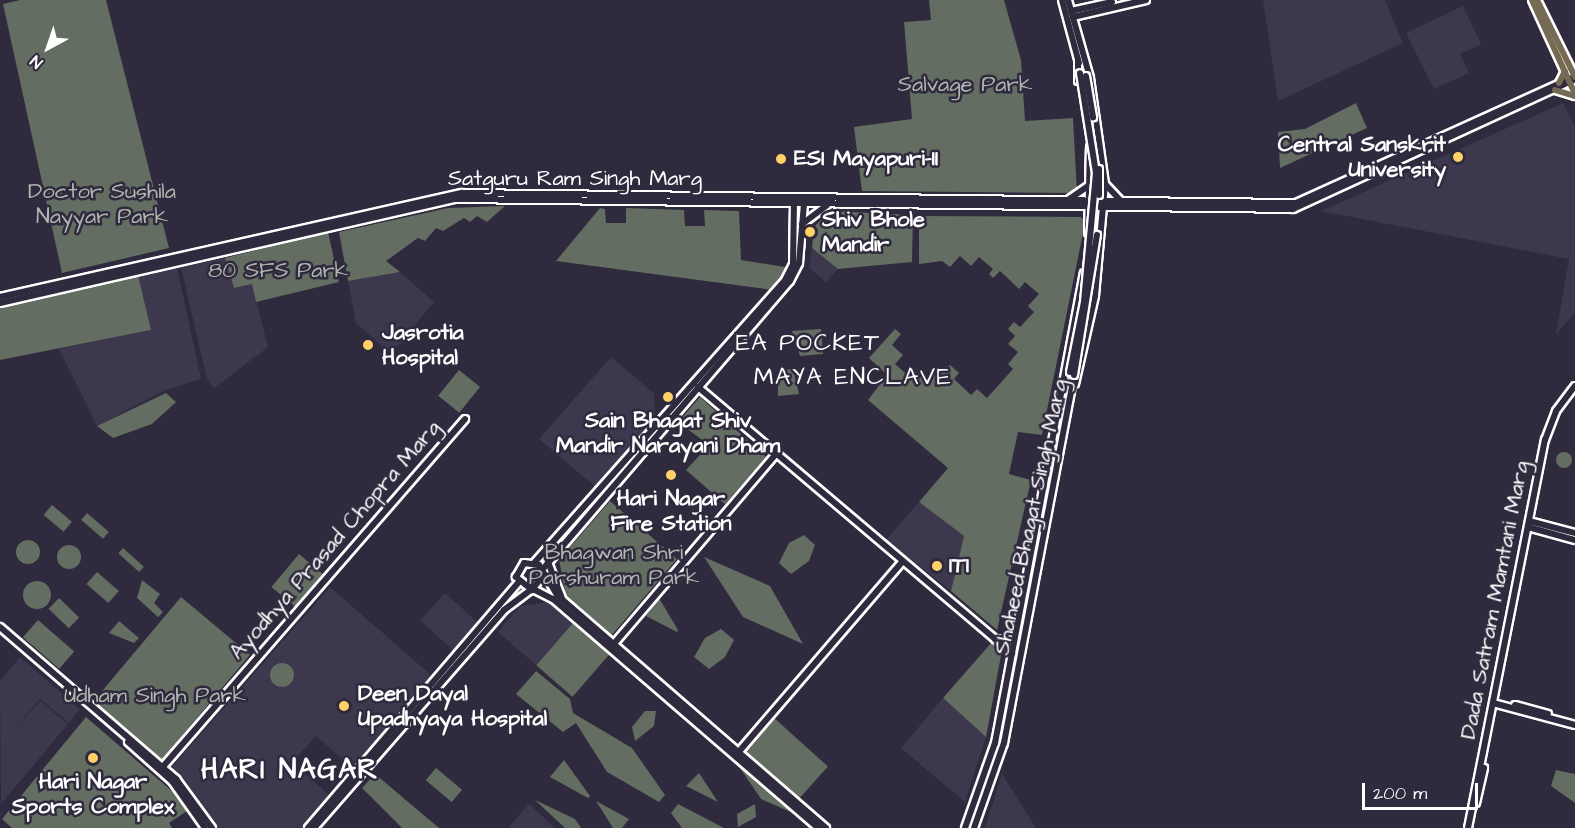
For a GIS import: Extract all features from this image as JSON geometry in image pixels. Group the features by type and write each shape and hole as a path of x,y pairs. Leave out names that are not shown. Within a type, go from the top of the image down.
{"main road":[{"path":"1532,0 1565,71 1573,79"},
{"path":"1537,0 1573,79 1575,95 1555,90"},
{"path":"1558,83 1565,71"}],"street":[{"name":"Shaheed Bhagat Singh Marg","path":"974,828 1004,743 1069,387 1088,219 1091,184 1090,145 1081,59 1062,0"},
{"name":"Shaheed Bhagat Singh Marg","path":"965,828 995,743 1014,641 1069,387 1088,339 1105,223 1105,184 1100,143 1068,0"},
{"path":"1072,14 1123,0"},
{"path":"1072,14 1146,0"},
{"path":"1069,387 1086,291 1096,173 1081,59"},
{"path":"1074,208 1088,219 1105,223 1122,206 1296,203 1558,83 1573,79"},
{"path":"1089,205 1309,206 1555,90 1573,79"},
{"path":"1090,145 1100,143"},
{"path":"1065,202 1091,184"},
{"path":"1105,184 1122,206"},
{"name":"Satguru Ram Singh Marg","path":"0,297 453,194 794,201"},
{"path":"314,828 518,583 519,567 535,562 784,282 794,264 794,201"},
{"path":"308,828 504,610 533,590 548,562 790,281 799,262 803,201"},
{"name":"Satguru Ram Singh Marg","path":"803,201 827,204 1074,208 1089,205"},
{"name":"Satguru Ram Singh Marg","path":"0,303 431,202 1065,202 1089,205"},
{"path":"802,224 827,204"},
{"name":"Dada Satram Mamtani Marg","path":"1471,828 1547,431 1575,386"},
{"path":"698,387 775,455 1012,653"},
{"name":"Dada Satram Mamtani Marg","path":"1530,525 1551,434 1575,392"},
{"name":"Ayodhya Prasad Chopra Marg","path":"161,768 465,419"},
{"path":"612,646 775,455"},
{"path":"1530,525 1575,533"},
{"path":"1530,525 1575,540"},
{"path":"535,562 563,600 612,646"},
{"path":"548,562 563,600"},
{"path":"737,754 902,562"},
{"path":"518,583 548,594 826,828"},
{"path":"0,629 191,795 212,828"},
{"path":"995,639 1014,641"},
{"path":"1495,701 1575,723"},
{"path":"737,754 818,828"},
{"path":"161,768 205,828"}],"shaded area":[{"path":"1263,0 1385,0 1403,43 1278,101"},
{"path":"1463,6 1481,44 1460,54 1469,73 1434,89 1406,33"},
{"path":"1563,103 1575,127 1575,313 1556,334 1569,259 1321,211"},
{"path":"812,248 838,269 826,282 809,268"},
{"path":"225,258 234,288 252,284 268,347 214,388 207,379 181,267"},
{"path":"177,268 201,379 165,390 97,426 59,349 151,330 138,275"},
{"path":"400,272 434,302 391,354 356,323 348,281"},
{"path":"611,357 654,393 655,424 599,490 539,439"},
{"name":"ITI","path":"919,502 964,536 951,591 886,540"},
{"path":"330,587 431,675 354,769 316,736 292,762 330,796 302,828 218,828 171,768"},
{"path":"445,593 482,626 457,654 420,620"},
{"path":"550,602 573,623 536,665 498,632 520,606"},
{"path":"20,657 80,709 69,723 40,699 9,735 40,701 68,724 1,804 0,681"},
{"path":"943,698 986,737 965,802 901,748"},
{"path":"1002,774 1036,828 985,828"},
{"path":"529,804 555,828 508,828"}],"green space":[{"name":"Doctor Sushila Nayyar Park","path":"20,0 106,0 169,248 62,273 3,4"},
{"name":"Salvage Park","path":"929,0 1004,0 1021,60 1025,121 1073,118 1077,193 862,191 854,127 912,119 904,22 931,20"},
{"path":"1356,103 1367,128 1280,168 1278,132 1305,129"},
{"path":"505,206 487,222 477,216 470,222 464,218 443,231 436,228 425,241 418,238 386,261 400,272 348,281 339,232 448,208"},
{"path":"600,208 605,209 606,223 626,223 626,208 684,210 685,226 705,226 704,210 739,211 741,260 791,268 773,290 556,261"},
{"path":"830,211 913,215 912,262 838,269 812,248 814,227"},
{"path":"919,216 1081,217 1085,223 1042,435 1018,432 1009,474 1031,480 997,630 951,591 964,536 919,502 948,468 868,400 887,375 869,358 895,329 901,334 892,345 903,355 895,364 911,378 916,372 925,380 937,367 943,373 950,365 959,373 954,379 971,395 977,389 987,398 1013,369 1008,364 1018,352 1008,344 1015,336 1008,329 1014,322 1020,327 1034,312 1028,306 1039,294 1025,282 1019,289 1000,271 993,278 989,274 993,269 979,257 971,266 960,256 950,267 942,261 919,264"},
{"name":"80 SFS Park","path":"328,232 339,282 256,302 252,284 234,288 225,258"},
{"name":"Doctor Sushila Nayyar Park","path":"138,275 151,330 0,360 0,308"},
{"path":"821,329 823,354 800,356 792,331"},
{"path":"793,369 799,394 778,396 778,371"},
{"path":"459,370 480,387 459,413 438,396"},
{"path":"166,393 176,402 152,424 113,438 97,426"},
{"path":"700,397 766,457 725,504 686,470 709,445 678,422"},
{"path":"1564,452 1570,454 1572,460 1570,466 1564,468 1558,466 1556,460 1558,454"},
{"name":"Bhagwan Shri Parshuram Park","path":"610,501 677,559 611,636 566,596 559,560"},
{"path":"52,505 72,522 64,532 44,515"},
{"path":"87,513 109,532 103,539 81,520"},
{"path":"804,535 815,545 809,561 791,574 779,563 789,543"},
{"path":"23,540 33,540 40,547 40,557 33,564 23,564 16,557 16,547"},
{"path":"69,545 74,546 80,552 80,562 74,568 69,569 64,568 58,562 57,557 58,552 64,546"},
{"path":"123,548 144,567 139,572 118,553"},
{"path":"299,554 323,574 295,607 271,587"},
{"path":"704,557 770,586 803,644 743,617"},
{"path":"97,572 119,591 108,603 87,584"},
{"path":"142,580 160,594 154,603 163,612 158,617 137,598"},
{"path":"37,581 47,585 51,595 47,605 37,609 27,605 23,595 27,585"},
{"name":"Udham Singh Park","path":"181,597 250,655 160,762 91,704"},
{"path":"59,598 79,617 69,628 49,609"},
{"path":"659,598 678,630 677,632 646,616"},
{"path":"38,620 74,651 59,669 23,637"},
{"path":"119,621 139,638 134,643 109,633"},
{"path":"573,623 609,654 572,697 536,665"},
{"path":"721,629 734,640 725,657 709,669 694,657 705,638"},
{"path":"992,642 1002,650 986,737 943,698"},
{"path":"282,663 291,666 294,675 291,684 282,687 273,684 270,675 273,666"},
{"path":"536,671 570,699 573,713 632,748 665,795 659,802 607,772 576,723 563,732 516,694"},
{"path":"645,711 656,711 654,726 635,741 632,727"},
{"name":"Hari Nagar Sports Complex","path":"86,717 181,799 187,811 169,823 172,828 12,828 2,819"},
{"path":"773,717 828,767 798,800 743,750"},
{"path":"734,759 802,817 761,799"},
{"path":"564,760 590,796 588,798 550,777"},
{"path":"436,768 462,790 452,802 426,780"},
{"path":"1556,770 1575,774 1575,803 1551,786"},
{"path":"699,773 718,802 686,786"},
{"path":"375,774 439,828 402,828 362,788"},
{"path":"535,800 575,819 581,828 565,828"},
{"path":"596,801 629,819 622,828 613,828"},
{"path":"678,804 724,828 682,828 671,813"},
{"path":"755,804 756,817 738,827 737,814"}],"place":[{"name":"Central Sanskrit University","path":"1458,157"},
{"name":"ESI Mayapuri-II","path":"781,159"},
{"name":"Shiv Bhole Mandir","path":"810,232"},
{"name":"Jasrotia Hospital","path":"368,345"},
{"name":"Sain Bhagat Shiv Mandir Narayani Dham","path":"668,397"},
{"name":"Hari Nagar Fire Station","path":"671,475"},
{"name":"ITI","path":"937,566"},
{"name":"Deen Dayal Upadhyaya Hospital","path":"344,706"},
{"name":"Hari Nagar Sports Complex","path":"93,758"}],"district":[{"name":"EA POCKET","path":"808,344"},
{"name":"MAYA ENCLAVE","path":"853,378"},
{"name":"HARI NAGAR","path":"290,770"}]}
